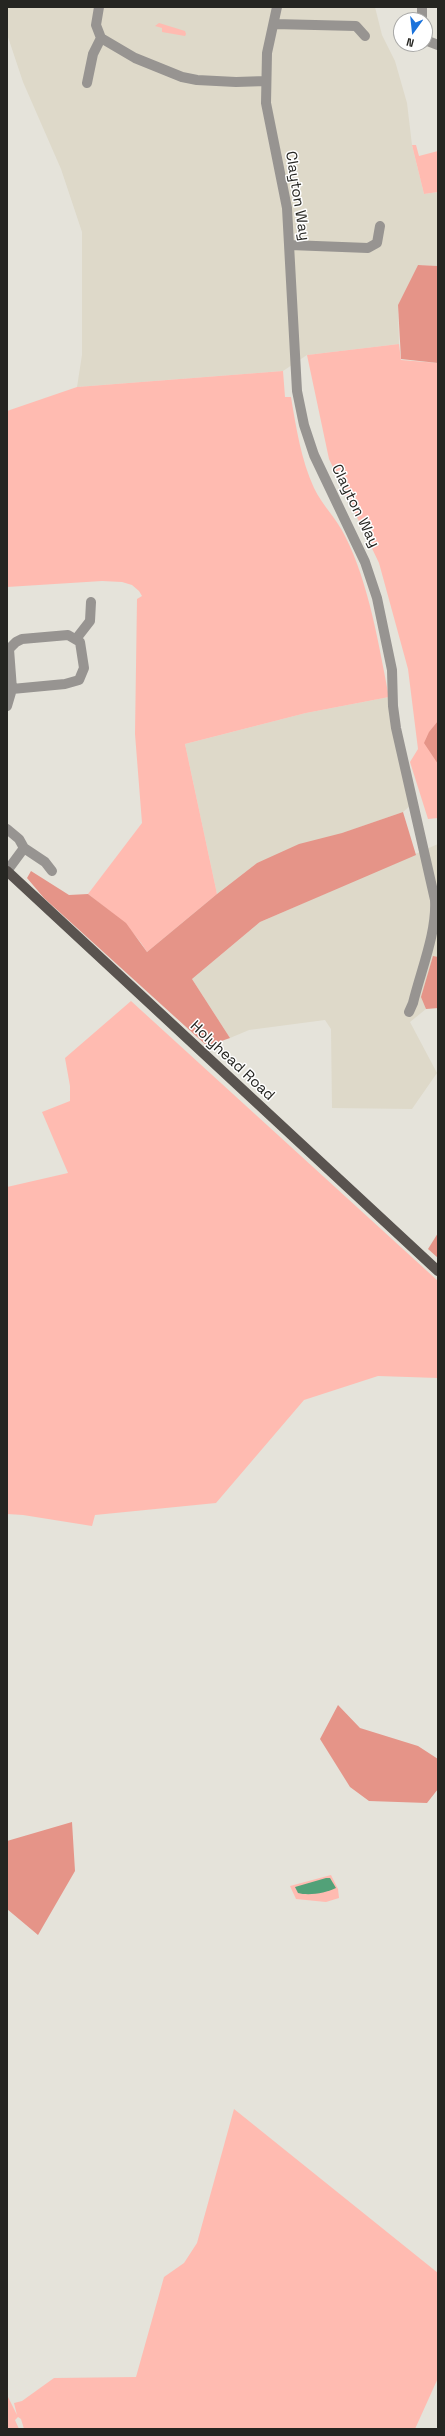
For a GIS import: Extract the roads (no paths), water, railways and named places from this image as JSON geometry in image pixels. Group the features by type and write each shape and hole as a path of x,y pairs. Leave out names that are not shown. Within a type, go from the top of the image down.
{"main road":[{"name":"Holyhead Road","path":"7,871 438,1271"}],"street":[{"path":"99,7 96,25 101,38 135,58 182,77 197,80 236,82 266,81"},
{"name":"Clayton Way","path":"277,7 267,52 266,103 286,208 290,245 296,386 304,425 314,455 365,562 377,598 392,670 393,706 396,728 435,900 434,929 429,941 413,1003 409,1012"},
{"path":"274,24 356,26 365,36"},
{"path":"87,83 93,54 101,38"},
{"path":"290,245 368,248 377,243 380,226"},
{"path":"76,638 90,621 91,602"},
{"path":"7,706 12,689 9,643 22,639 68,635 76,638 80,642 84,668 79,680 65,684 12,689"},
{"path":"7,829 19,838 24,848 45,862 52,871"},
{"path":"7,871 24,848"}]}
